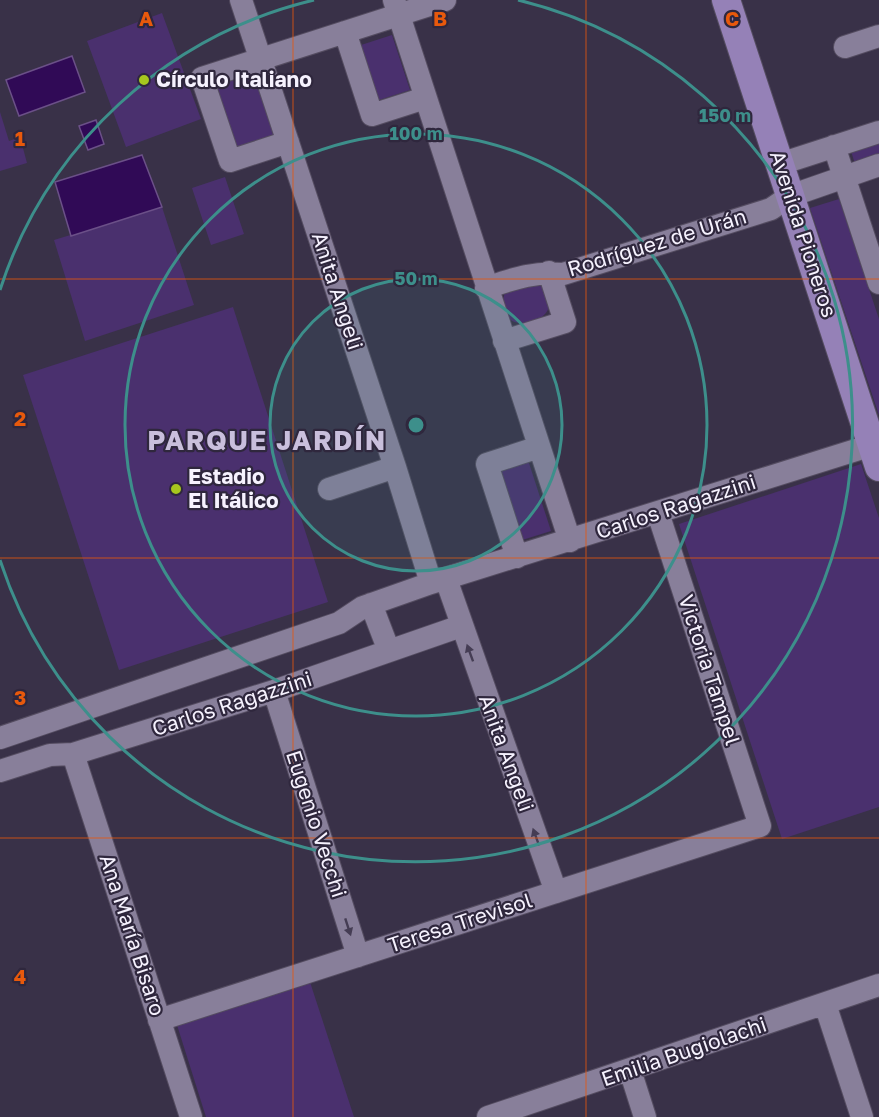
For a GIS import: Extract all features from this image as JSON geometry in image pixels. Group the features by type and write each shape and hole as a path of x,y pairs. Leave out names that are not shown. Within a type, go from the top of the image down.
{"main road":[{"name":"Avenida Pioneros","path":"726,0 875,456"}],"street":[{"name":"Anita Angeli","path":"241,0 395,467 438,581 461,626 556,892"},
{"path":"288,142 230,161 202,78 345,32 396,7 445,0"},
{"path":"396,7 570,541"},
{"path":"345,32 372,115 425,98"},
{"path":"845,47 879,36"},
{"path":"780,164 879,132"},
{"path":"834,147 879,283"},
{"name":"Rodríguez de Urán","path":"486,288 526,274 549,272 563,274 760,213 771,209 790,196 879,165"},
{"path":"504,341 565,322 549,272"},
{"path":"517,557 487,464 539,447"},
{"name":"Carlos Ragazzini","path":"0,738 339,623 367,606 438,581 658,513 875,456"},
{"path":"329,489 395,467"},
{"name":"Victoria Tampel","path":"658,513 760,826"},
{"path":"367,606 389,651"},
{"name":"Carlos Ragazzini","path":"0,771 50,755 73,754 274,692 461,626"},
{"name":"Eugenio Vecchi","path":"274,692 357,956"},
{"name":"Ana María Bisaro","path":"73,754 191,1117"},
{"name":"Teresa Trevisol","path":"159,1020 760,826"},
{"name":"Emilia Bugiolachi","path":"488,1117 630,1071 879,985"},
{"path":"825,1004 862,1117"},
{"path":"630,1071 645,1117"}],"shaded area":[{"name":"Círculo Italiano","path":"162,13 201,119 126,147 87,41"},
{"path":"392,35 410,90 379,100 361,45"},
{"path":"72,56 85,92 19,116 6,80"},
{"path":"256,70 278,135 234,149 213,85"},
{"path":"0,112 9,141 20,137 27,163 0,171"},
{"path":"96,120 104,144 88,150 79,126"},
{"path":"879,141 879,156 855,164 851,151"},
{"path":"142,155 162,207 71,236 55,182"},
{"path":"225,177 244,234 211,245 192,188"},
{"path":"839,199 879,319 879,415 810,208"},
{"path":"162,207 194,305 85,341 54,240"},
{"path":"538,283 548,296 549,308 542,317 532,322 520,323 509,319 504,309 505,292"},
{"name":"Estadio El Itálico","path":"233,307 328,602 119,670 23,375"},
{"path":"528,460 551,531 519,541 496,470"},
{"path":"861,464 879,518 879,807 782,839 679,524"},
{"path":"310,982 354,1117 206,1117 177,1025"}],"place":[{"name":"Círculo Italiano","path":"144,80"},
{"name":"Estadio El Itálico","path":"176,489"}],"district":[{"name":"PARQUE JARDÍN","path":"267,441"}]}
